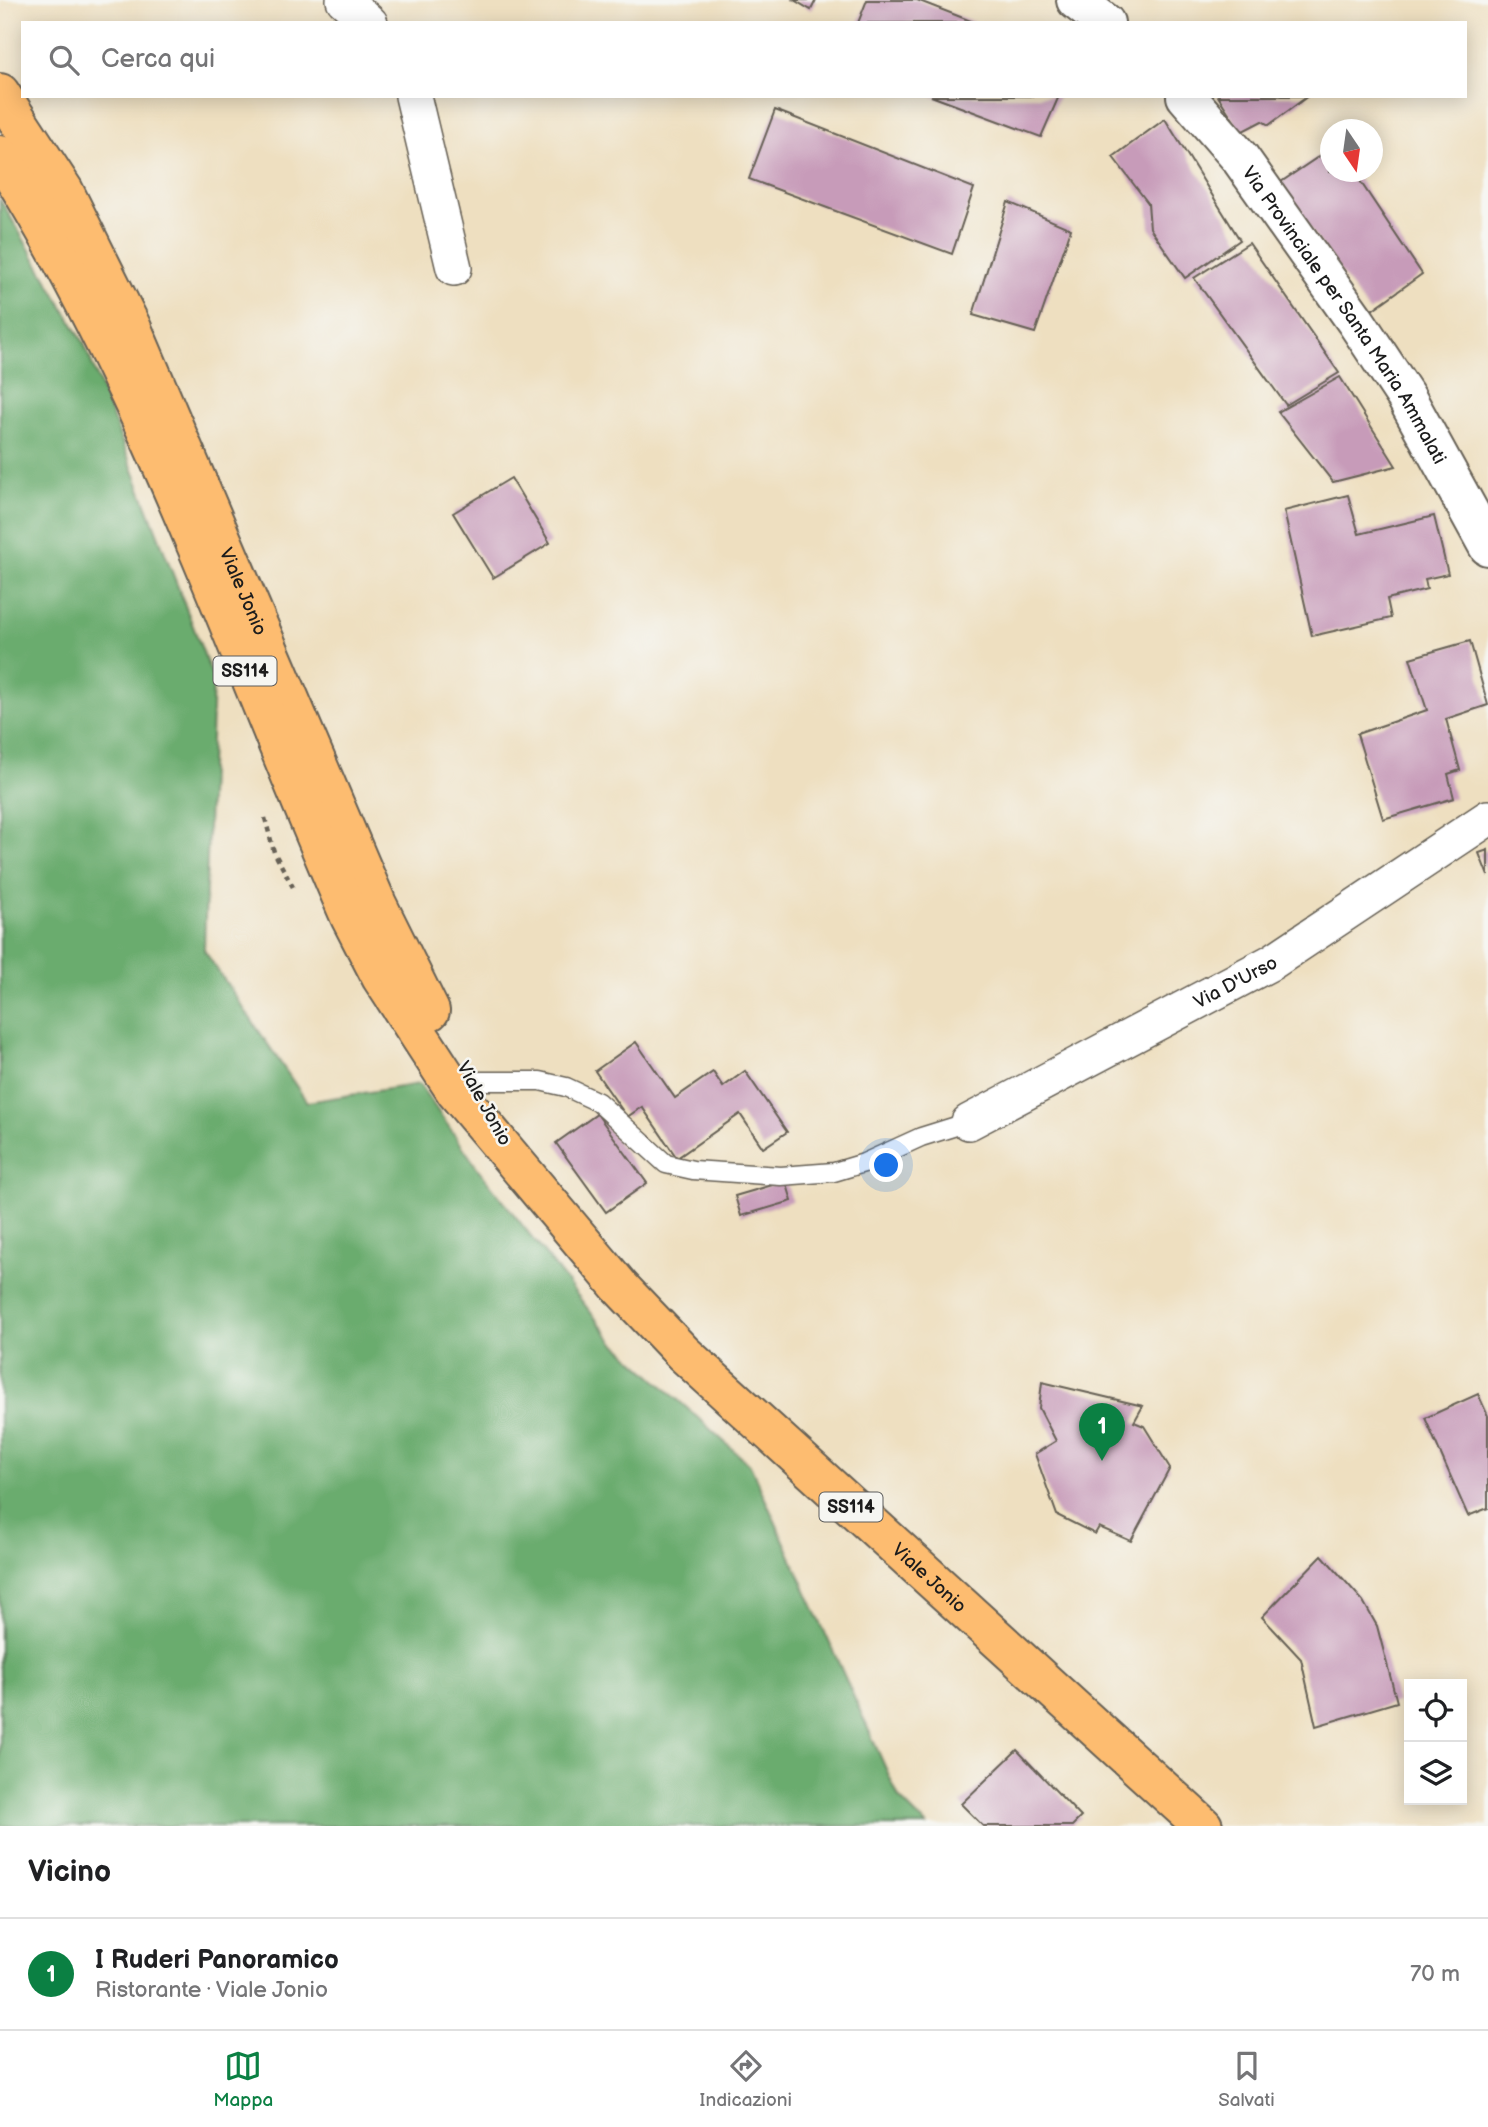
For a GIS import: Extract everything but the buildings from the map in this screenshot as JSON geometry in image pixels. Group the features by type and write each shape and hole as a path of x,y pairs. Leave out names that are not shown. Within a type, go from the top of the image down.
{"main road":[{"name":"Viale Jonio","path":"0,93 64,191 111,284 175,426 377,904 436,1022 477,1081 520,1167"},
{"name":"Viale Jonio","path":"0,123 77,247 118,335 155,417 194,547"},
{"name":"Viale Jonio","path":"0,155 32,206 104,341 350,917 381,977 456,1092 620,1287 682,1353 1203,1826"}],"street":[{"path":"344,0 368,21"},
{"path":"1076,0 1102,21"},
{"path":"413,98 454,268"},
{"name":"Via Provinciale per Santa Maria Ammalati","path":"1188,98 1240,158 1355,320 1406,397 1488,547"},
{"name":"Via D'Urso","path":"969,1122 1272,962 1488,818"}],"lane":[{"path":"477,1081 540,1081 566,1087 598,1102 666,1164 693,1170 781,1176 834,1172 864,1163 921,1137 969,1122"}],"path":[{"path":"265,818 274,852 294,889"}],"green space":[{"path":"0,199 84,343 213,678 204,950 307,1102 419,1084 479,1170 614,1342 750,1465 899,1798 927,1826 0,1826"}],"place":[{"name":"I Ruderi Panoramico","path":"1102,1461"}]}
